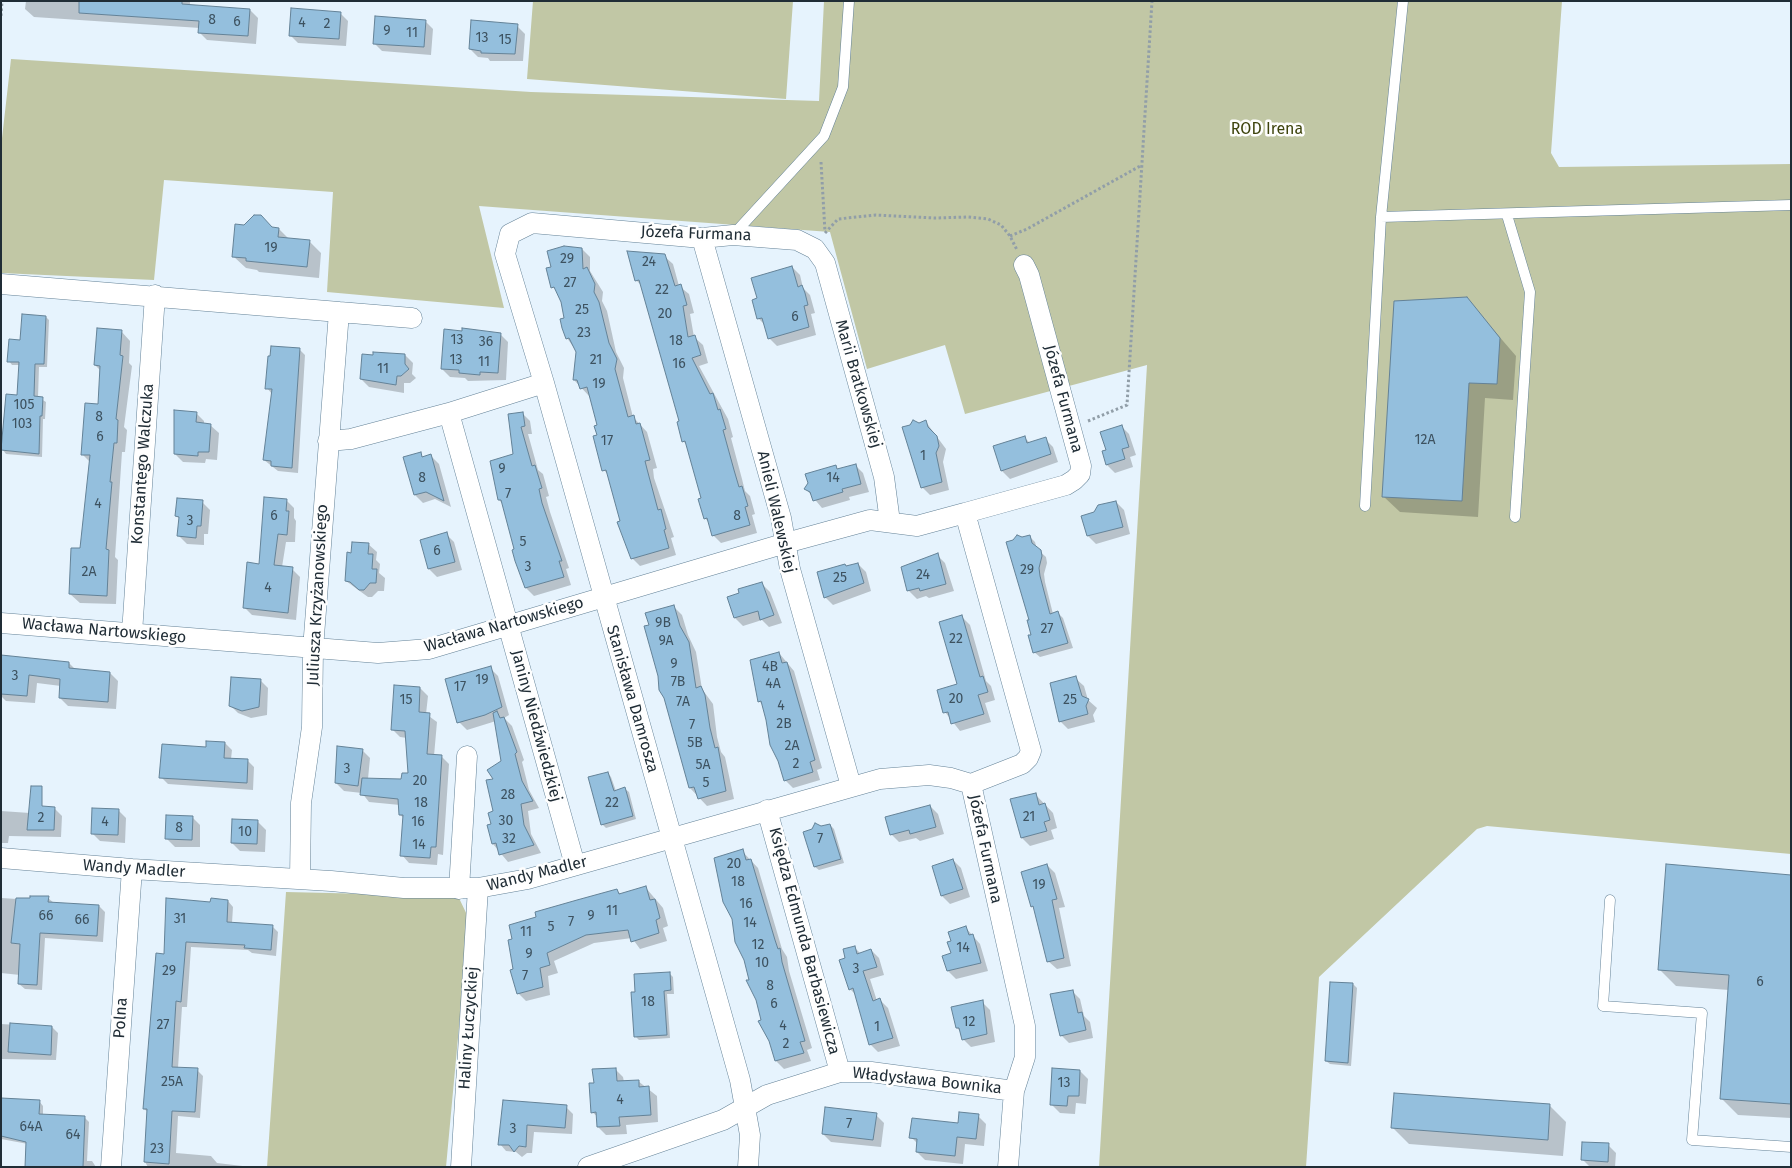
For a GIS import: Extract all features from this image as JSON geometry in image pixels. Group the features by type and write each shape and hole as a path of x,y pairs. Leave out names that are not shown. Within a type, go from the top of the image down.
{"street":[{"name":"Józefa Furmana","path":"510,234 532,223 702,238 733,235 820,241"},
{"name":"Stanisława Damrosza","path":"510,234 505,254 544,383 746,1106 750,1135 748,1167"},
{"name":"Anieli Walewskiej","path":"702,238 786,542 790,569 851,786"},
{"name":"Marii Bratkowskiej","path":"820,241 884,477 890,522"},
{"name":"Józefa Furmana","path":"1008,1167 1014,1091 1025,1057 1025,1026 970,784 1022,764 1028,758 1031,751 965,513 1066,484 1080,474 1081,466 1029,275 1024,265"},
{"path":"1,284 155,295 412,318"},
{"name":"Konstantego Walczuka","path":"132,633 155,295"},
{"name":"Juliusza Krzyżanowskiego","path":"300,879 301,803 312,727 313,649 339,312"},
{"path":"328,441 351,439 449,413 544,383"},
{"name":"Janiny Niedźwiedzkiej","path":"449,413 575,865"},
{"name":"Wacława Nartowskiego","path":"1,623 378,653 429,649 786,542 870,520 917,526 965,513"},
{"name":"Haliny Łuczyckiej","path":"461,1167 468,889 467,756"},
{"name":"Wandy Madler","path":"1,858 404,888 468,889 528,879 880,779 929,775 950,778 970,784"},
{"name":"Księdza Edmunda Barbasiewicza","path":"768,810 840,1072"},
{"name":"Polna","path":"111,1167 132,869"},
{"name":"Władysława Bownika","path":"588,1167 723,1120 767,1095 840,1072 871,1072 1014,1091"}],"lane":[{"path":"733,235 824,136 843,87 849,1"},
{"path":"1366,506 1381,217 1403,1"},
{"path":"1381,217 1507,215 1791,205"},
{"path":"1507,215 1530,292 1515,517"},
{"path":"1610,900 1603,1006 1702,1013 1692,1140 1791,1147"}],"path":[{"path":"1,16 2,1"},
{"path":"1072,429 1127,405 1152,1"},
{"path":"820,241 820,171 824,136"},
{"path":"1010,236 1027,230 1142,165"},
{"path":"820,241 838,219 876,215 988,219 1001,225 1010,236 1024,265"}],"green space":[{"path":"533,1 793,1 786,99 527,79"},
{"name":"ROD Irena","path":"824,1 1562,1 1551,153 1559,167 1791,164 1791,854 1487,826 1477,829 1319,977 1306,1167 1099,1167 1147,365 965,414 945,345 867,369 830,232 479,206 504,308 327,292 333,192 164,180 154,280 1,273 1,147 11,59 531,92 819,101"},
{"path":"286,892 458,896 469,919 446,1167 267,1167"}],"building":[{"path":"79,1 182,1 182,4 250,9 248,36 198,33 199,21 79,13"},
{"path":"291,8 341,12 339,39 289,36"},
{"path":"375,16 426,20 424,47 373,44"},
{"path":"471,20 518,24 515,54 481,53 481,51 469,49"},
{"path":"254,215 261,215 272,227 279,228 278,237 310,240 307,267 246,261 246,258 232,257 235,224 244,225"},
{"path":"564,246 582,248 583,269 587,267 595,284 594,292 599,302 609,343 617,359 615,369 628,417 634,415 636,424 640,423 650,460 645,461 658,510 661,509 666,529 664,530 669,548 631,559 617,522 620,521 606,470 602,471 593,436 597,435 594,426 597,425 587,387 580,389 577,380 573,380 576,352 569,338 566,339 562,328 560,319 564,318 561,302 554,287 551,288 546,268 551,267 547,251"},
{"path":"627,251 665,254 675,286 681,284 687,305 683,306 688,337 695,335 701,355 692,358 710,394 713,393 718,410 720,409 726,429 723,430 734,470 739,487 742,486 748,506 745,507 750,525 712,536 707,518 704,519 698,499 701,498 685,441 682,442 677,422 679,421 639,280 635,281"},
{"path":"792,266 798,287 802,285 805,293 808,305 804,306 809,327 768,339 762,318 757,319 752,300 757,298 751,278"},
{"path":"1467,297 1500,338 1497,384 1469,383 1462,501 1382,497 1394,301"},
{"path":"22,314 46,316 44,364 35,364 34,396 43,397 42,416 40,416 39,454 1,450 6,394 17,395 19,362 7,362 9,339 20,340"},
{"path":"97,328 122,330 120,355 123,356 116,419 118,420 117,443 114,443 110,482 112,482 106,549 109,550 107,596 69,594 71,548 80,548 90,455 81,455 85,403 98,404 100,366 94,365"},
{"path":"462,328 501,333 498,373 480,372 480,375 459,373 459,370 441,369 444,329 462,331"},
{"path":"271,346 300,348 292,468 271,466 271,461 263,460 272,389 265,389 268,356 270,356"},
{"path":"373,352 405,354 405,364 409,369 401,376 397,376 396,385 360,379 362,354 373,355"},
{"path":"174,410 197,412 196,422 211,424 209,452 198,452 198,456 174,454"},
{"path":"523,412 525,426 521,427 532,466 535,465 542,488 539,489 542,503 562,561 559,561 564,577 525,588 512,550 514,549 501,500 498,500 490,461 513,454 508,414"},
{"path":"913,420 919,423 926,420 928,427 937,436 939,446 936,453 942,482 921,488 902,427 910,425"},
{"path":"1122,425 1129,447 1122,449 1125,459 1106,465 1102,451 1106,450 1100,432"},
{"path":"1025,436 1027,443 1046,437 1051,454 1001,471 993,446"},
{"path":"421,452 422,457 431,454 444,501 426,492 414,495 403,457"},
{"path":"856,464 861,484 842,489 843,492 813,501 810,492 804,489 808,483 805,474 836,465 837,469"},
{"path":"264,497 287,499 286,511 289,511 287,535 278,534 274,565 293,567 288,613 243,608 247,562 259,564"},
{"path":"177,498 203,500 201,526 197,526 196,538 177,536 179,517 175,516"},
{"path":"1116,501 1123,527 1087,536 1081,516 1094,512 1098,505"},
{"path":"447,532 455,562 428,569 420,540"},
{"path":"1017,535 1022,537 1030,535 1032,543 1041,550 1040,576 1050,614 1058,611 1068,643 1033,653 1028,635 1031,635 1027,620 1029,620 1006,542 1013,540"},
{"path":"352,542 369,543 368,554 373,554 372,569 377,569 376,583 370,583 364,590 359,590 350,582 345,581 347,552 351,553"},
{"path":"938,553 946,584 920,591 919,588 907,591 901,567"},
{"path":"858,563 864,583 824,598 817,572 845,564 846,566"},
{"path":"762,582 774,615 760,620 758,611 734,618 727,597 739,593 738,589"},
{"path":"674,605 680,626 689,642 696,688 701,686 705,695 710,728 715,748 718,747 726,791 698,799 694,787 689,788 664,698 659,690 658,676 644,626 649,625 645,613"},
{"path":"962,615 980,677 983,676 988,692 978,695 984,714 951,724 948,712 943,713 937,690 957,684 939,622"},
{"path":"779,652 782,663 787,662 815,760 810,762 813,772 784,781 778,761 770,745 761,701 758,702 750,660"},
{"path":"1,655 69,662 69,668 110,672 108,702 59,698 60,679 29,675 27,696 1,694"},
{"path":"491,666 502,707 485,715 457,723 445,679"},
{"path":"1076,676 1082,696 1089,699 1086,706 1088,714 1059,722 1050,683"},
{"path":"231,677 261,679 259,707 242,711 229,706"},
{"path":"394,685 420,687 419,712 430,713 427,754 442,755 436,847 431,847 430,858 400,856 403,815 399,815 398,799 360,795 362,778 401,779 402,773 408,773 405,731 391,730"},
{"path":"497,711 500,718 504,717 517,752 515,754 522,781 533,801 521,804 524,825 534,845 499,855 496,843 492,844 487,825 491,824 488,813 493,811 486,780 493,779 487,770 501,761 493,713"},
{"path":"206,741 225,742 224,758 248,759 247,783 159,778 162,744 206,747"},
{"path":"337,746 363,749 358,786 335,783"},
{"path":"608,772 614,791 625,787 633,816 601,825 588,777"},
{"path":"31,786 42,786 42,806 55,807 54,830 27,830"},
{"path":"1036,793 1039,805 1045,803 1050,820 1044,822 1047,831 1021,838 1010,799"},
{"path":"930,805 936,827 910,834 909,830 890,835 885,817"},
{"path":"92,808 119,809 118,835 91,834"},
{"path":"166,815 193,816 192,840 165,839"},
{"path":"232,819 258,820 257,844 231,843"},
{"path":"815,823 821,826 830,824 841,859 814,867 803,832 812,829"},
{"path":"743,849 746,860 751,859 775,940 778,949 780,948 782,962 805,1041 800,1042 804,1053 775,1061 769,1041 758,1021 761,1020 756,1000 746,980 749,980 744,960 735,942 732,919 723,902 714,858"},
{"path":"953,859 963,889 941,896 932,866"},
{"path":"1047,864 1057,899 1052,900 1064,958 1047,962 1033,906 1031,907 1021,872"},
{"path":"1666,864 1791,875 1791,1104 1720,1099 1729,975 1658,970"},
{"path":"646,886 650,900 655,899 660,918 656,920 659,933 631,942 628,930 586,935 547,953 550,965 540,968 543,987 517,994 510,970 513,969 508,940 512,939 509,925 536,917 535,912 577,900 617,889 619,894"},
{"path":"30,896 49,896 48,902 99,905 97,936 40,933 37,985 18,984 20,944 11,943 16,898 30,898"},
{"path":"166,898 210,902 211,898 228,900 227,922 273,925 271,950 244,948 245,945 186,942 181,1002 176,1001 172,1067 198,1068 195,1112 172,1111 169,1164 144,1162 147,1109 143,1109 156,953 164,954"},
{"path":"966,926 969,935 973,934 981,963 947,971 942,956 951,953 947,942 951,941 948,932"},
{"path":"855,946 857,954 871,949 877,967 863,971 873,1001 880,998 893,1038 869,1045 853,988 849,990 839,960 845,958 843,949"},
{"path":"670,972 671,990 664,991 667,1035 634,1037 631,992 635,992 634,974"},
{"path":"1330,982 1353,983 1348,1063 1325,1061"},
{"path":"1073,990 1078,1013 1082,1012 1086,1030 1060,1036 1050,994"},
{"path":"983,1000 987,1034 962,1040 959,1028 956,1028 951,1007"},
{"path":"10,1023 52,1026 51,1055 8,1052"},
{"path":"616,1068 617,1081 639,1080 639,1087 649,1086 651,1115 619,1117 620,1126 597,1127 596,1112 591,1113 589,1083 594,1083 592,1069"},
{"path":"1052,1068 1080,1070 1079,1096 1068,1096 1067,1106 1050,1105"},
{"path":"1394,1093 1550,1104 1548,1140 1391,1128"},
{"path":"1,1098 40,1100 39,1114 85,1116 83,1167 25,1167 26,1142 1,1136"},
{"path":"503,1100 567,1105 565,1128 527,1125 526,1147 519,1146 514,1152 509,1145 498,1145"},
{"path":"825,1107 877,1113 873,1140 822,1134"},
{"path":"959,1112 979,1114 976,1139 957,1137 955,1156 916,1152 917,1139 909,1138 912,1118 958,1123"},
{"path":"1582,1142 1609,1143 1608,1162 1581,1160"}]}
